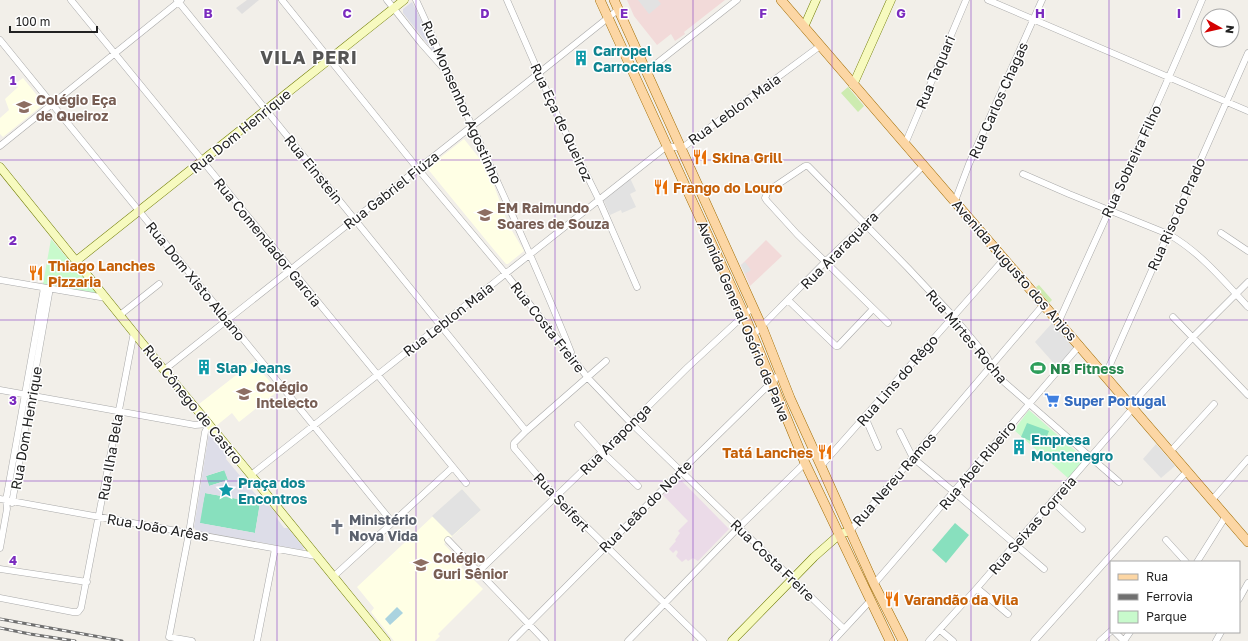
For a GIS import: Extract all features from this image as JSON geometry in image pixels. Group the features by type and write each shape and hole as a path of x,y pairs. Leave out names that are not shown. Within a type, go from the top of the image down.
{"main road":[{"name":"Avenida General Osório de Paiva","path":"600,0 744,314 805,463 890,641"},
{"name":"Avenida General Osório de Paiva","path":"614,0 648,71 762,327 780,373 850,531 874,584 903,641"},
{"name":"Avenida Augusto dos Anjos","path":"781,0 1005,258 1059,321 1059,324 1080,345 1248,542"},
{"path":"722,266 732,260"}],"street":[{"name":"Rua Comendador Garcia","path":"72,0 202,162 466,483"},
{"name":"Rua Costa Freire","path":"282,0 418,169 506,274 588,378 631,423 843,628"},
{"path":"387,0 448,74"},
{"name":"Rua Dom Henrique","path":"76,261 202,162 266,109 331,60 404,0"},
{"name":"Rua Monsenhor Agostinho","path":"416,0 530,254 574,359"},
{"name":"Rua Eça de Queiroz","path":"507,0 558,117 599,200 637,287"},
{"path":"648,71 737,0"},
{"path":"804,27 816,0"},
{"path":"854,85 891,0"},
{"name":"Rua Taquari","path":"905,144 966,0"},
{"path":"988,0 1248,111"},
{"name":"Rua Carlos Chagas","path":"955,201 1042,0"},
{"name":"Rua Sobreira Filho","path":"1059,321 1108,210 1170,77 1202,0"},
{"path":"0,146 179,1"},
{"name":"Rua Einstein","path":"179,1 526,431"},
{"name":"Rua Gabriel Fiúza","path":"164,370 619,9"},
{"name":"Rua Dom Xisto Albano","path":"0,40 392,522"},
{"name":"Rua Leblon Maia","path":"251,475 667,146 682,148 820,46"},
{"name":"Rua Riso do Prado","path":"1105,376 1248,53"},
{"name":"Rua Araraquara","path":"753,335 924,165"},
{"name":"Rua Mirtes Rocha","path":"826,261 797,234 765,199 768,191 806,166 865,224 953,316 987,357 996,375 1119,482"},
{"name":"Rua Cônego de Castro","path":"1,170 386,641"},
{"path":"1023,174 1168,234 1189,247 1248,307"},
{"path":"1221,233 1246,249 1248,241"},
{"name":"Rua Lins do Rêgo","path":"821,466 1005,258"},
{"path":"826,261 888,323"},
{"path":"0,280 106,298"},
{"name":"Rua Seixas Correia","path":"929,641 1091,458 1132,406 1193,337 1248,282"},
{"path":"120,315 159,284"},
{"name":"Rua Dom Henrique","path":"7,509 3,499 47,288"},
{"name":"Rua Dom Henrique","path":"7,509 13,501 32,395 47,288"},
{"path":"788,300 836,346 838,346 873,309"},
{"name":"Rua Nereu Ramos","path":"732,641 814,557 840,534 850,531 1044,304"},
{"name":"Rua Araponga","path":"478,572 688,367 753,307"},
{"path":"1173,317 1248,396"},
{"name":"Rua Ilha Bela","path":"0,598 73,612 78,612 81,608 134,332"},
{"name":"Rua Abel Ribeiro","path":"874,584 1080,345"},
{"path":"526,431 606,361"},
{"name":"Rua Leão do Norte","path":"512,641 680,471 780,373"},
{"path":"0,390 195,425 209,424"},
{"path":"1170,452 1214,404"},
{"path":"865,417 878,447"},
{"path":"192,641 169,637 189,533 205,432 209,424"},
{"path":"578,425 602,452 638,486"},
{"name":"Rua Seifert","path":"526,431 514,442 514,448 556,497 703,641"},
{"path":"900,432 913,458 1044,569"},
{"path":"1212,500 1248,459"},
{"path":"628,641 739,527 805,463"},
{"path":"334,577 452,467"},
{"path":"1034,641 1187,471"},
{"name":"Rua João Arêas","path":"3,499 316,556"},
{"path":"1052,501 1082,529"},
{"path":"0,548 7,509"},
{"path":"1198,561 1226,516"},
{"path":"448,540 545,641"},
{"path":"1166,540 1185,561"},
{"path":"257,641 275,549"},
{"path":"0,569 87,582"},
{"path":"1240,597 1248,583"},
{"path":"977,588 1008,614"},
{"path":"833,641 843,628 870,601"},
{"path":"940,630 953,641"},
{"path":"1100,641 1110,633"},
{"path":"1116,633 1124,641"}],"shaded area":[{"path":"247,0 259,0 242,14 236,8"},
{"path":"627,0 725,0 684,32 685,34 675,41 671,34 657,45 634,16"},
{"path":"638,0 658,0 661,4 649,14"},
{"path":"412,2 436,49 435,51 433,51 403,13 403,9"},
{"name":"Colégio Eça de Queiroz","path":"23,78 44,104 3,137 0,134 0,118 9,110 5,99 18,87 15,84"},
{"path":"464,139 488,169 508,224 524,251 508,264 506,264 427,168"},
{"path":"630,178 636,191 630,194 636,207 622,213 621,210 610,215 603,199"},
{"path":"766,240 782,256 750,286 741,265"},
{"path":"745,262 751,270 745,274 741,265"},
{"path":"1053,322 1075,348 1058,368 1035,342"},
{"name":"Colégio Intelecto","path":"253,362 278,391 239,422 232,413 216,426 199,404"},
{"name":"Praça dos Encontros","path":"209,432 227,453 226,459 262,502 266,502 276,513 276,517 284,528 288,528 304,548 303,550 197,531 194,527","holes":["224,470 228,480 209,486 206,476","205,493 260,503 255,533 200,523"]},
{"path":"1156,444 1175,466 1161,478 1143,459"},
{"path":"679,478 729,529 698,561 693,558 688,561 686,559 682,562 676,556 678,552 676,550 673,553 669,549 676,541 675,540 680,533 678,531 688,521 663,495"},
{"name":"Colégio Guri Sênior","path":"462,489 481,510 444,544 463,564 461,567 483,589 438,634 440,636 435,641 394,641 371,612 374,608 357,587"},
{"path":"462,489 481,510 452,536 432,516"}],"green space":[{"path":"848,87 864,106 858,112 841,93"},
{"path":"51,239 97,294 43,284"},
{"path":"1039,285 1052,300 1049,303 1036,287"},
{"path":"1029,410 1086,460 1069,479 1014,430"},
{"path":"1027,423 1049,431 1043,446 1021,437"},
{"path":"225,470 228,480 209,486 206,476"},
{"path":"205,493 260,503 255,533 199,523"},
{"path":"955,523 969,535 946,563 932,550"}],"water":[{"path":"397,607 403,613 390,625 385,619"}],"railway":[{"path":"0,619 122,641"},
{"path":"0,628 75,641"}],"place":[{"name":"Carropel Carrocerias","path":"581,58"},
{"name":"Colégio Eça de Queiroz","path":"24,107"},
{"name":"Skina Grill","path":"700,157"},
{"name":"Frango do Louro","path":"661,187"},
{"name":"EM Raimundo Soares de Souza","path":"485,215"},
{"name":"Thiago Lanches Pizzaria","path":"36,273"},
{"name":"Slap Jeans","path":"204,367"},
{"name":"NB Fitness","path":"1038,368"},
{"name":"Colégio Intelecto","path":"244,394"},
{"name":"Super Portugal","path":"1052,400"},
{"name":"Empresa Montenegro","path":"1019,447"},
{"name":"Tatá Lanches","path":"825,452"},
{"name":"Praça dos Encontros","path":"226,490"},
{"name":"Ministério Nova Vida","path":"337,527"},
{"name":"Colégio Guri Sênior","path":"421,565"},
{"name":"Varandão da Vila","path":"892,599"}],"district":[{"name":"VILA PERI","path":"309,57"}]}
